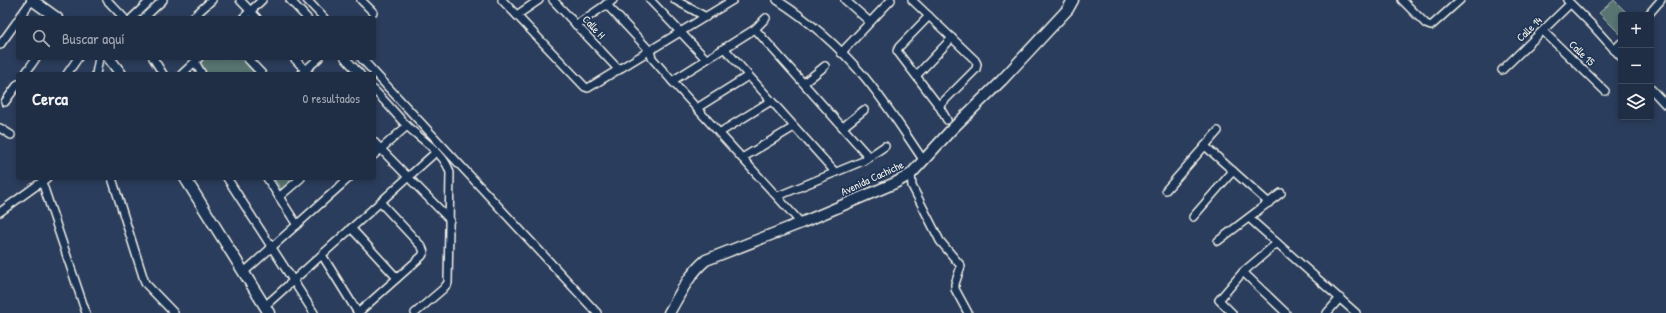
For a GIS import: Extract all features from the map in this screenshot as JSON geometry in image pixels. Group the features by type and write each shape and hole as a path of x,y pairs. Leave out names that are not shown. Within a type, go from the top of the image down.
{"street":[{"path":"21,16 32,0 54,16"},
{"path":"107,0 122,16"},
{"path":"134,16 151,0"},
{"path":"146,16 163,0"},
{"path":"194,16 212,0"},
{"path":"240,0 254,16"},
{"path":"245,16 262,0"},
{"path":"290,0 305,16"},
{"path":"308,0 322,16"},
{"path":"362,0 372,12"},
{"path":"502,0 585,87 591,87 733,0"},
{"path":"517,16 539,0"},
{"name":"Calle H","path":"553,0 619,70"},
{"path":"650,0 706,59"},
{"path":"675,0 706,17"},
{"path":"779,0 794,11 841,52 862,74 884,102 924,161"},
{"path":"846,0 870,22"},
{"path":"841,52 891,0"},
{"path":"912,0 975,60 977,64 976,69 939,106"},
{"name":"Avenida Cachiche","path":"669,313 690,276 697,267 706,260 895,183 911,174 952,129 1002,80 1068,9 1073,0"},
{"path":"1402,0 1426,24 1431,26 1460,0"},
{"path":"1651,12 1661,0"},
{"path":"576,24 609,2 650,51 652,58 672,81 801,222"},
{"path":"1568,2 1592,25 1618,54"},
{"name":"Calle 14","path":"1502,70 1543,31 1568,2"},
{"path":"929,16 899,47 897,51 917,75 947,120"},
{"path":"672,81 755,29 766,18"},
{"path":"0,45 16,23"},
{"path":"755,29 869,157"},
{"name":"Calle 15","path":"1543,31 1605,91"},
{"path":"917,75 952,38"},
{"path":"1614,50 1618,46"},
{"path":"724,48 835,172"},
{"path":"26,72 35,60"},
{"path":"68,72 77,60"},
{"path":"96,72 99,60"},
{"path":"110,60 119,72"},
{"path":"154,60 162,72"},
{"path":"184,72 197,60 201,72"},
{"path":"249,60 260,72"},
{"path":"295,60 304,72"},
{"path":"306,72 316,60"},
{"path":"347,60 358,72"},
{"path":"363,60 374,72"},
{"path":"804,83 825,66"},
{"path":"376,74 597,313"},
{"path":"697,108 748,76"},
{"path":"6,102 16,87"},
{"path":"376,92 407,126 436,152 449,167 450,220 448,283 415,313"},
{"path":"1654,92 1666,105"},
{"path":"719,133 771,101"},
{"path":"843,127 864,110"},
{"path":"376,153 407,126"},
{"path":"742,158 794,127"},
{"path":"0,128 11,135"},
{"path":"1166,190 1218,131"},
{"path":"376,144 450,220"},
{"path":"778,196 869,157 885,146"},
{"path":"1205,146 1268,203"},
{"path":"187,180 267,309 293,280 436,152"},
{"path":"1193,217 1233,171"},
{"path":"911,174 912,186 940,241 961,266 955,284 955,289 968,313"},
{"path":"0,212 45,180 86,313"},
{"path":"113,180 145,283 174,313"},
{"path":"228,180 314,313"},
{"path":"268,180 297,225"},
{"path":"279,197 299,180"},
{"path":"244,273 347,180"},
{"path":"1218,241 1281,193"},
{"path":"322,255 358,313 422,256 424,252 380,202"},
{"path":"1249,218 1356,313"},
{"path":"351,228 397,278"},
{"path":"1232,313 1221,303 1220,300 1243,272 1277,244"},
{"path":"1243,272 1286,313"},
{"path":"1327,313 1340,298"}],"green space":[{"path":"1614,0 1626,12 1618,12 1618,32 1599,13"},
{"path":"201,60 246,60 257,72 203,72 198,63"},
{"path":"275,180 296,180 283,192"}]}
